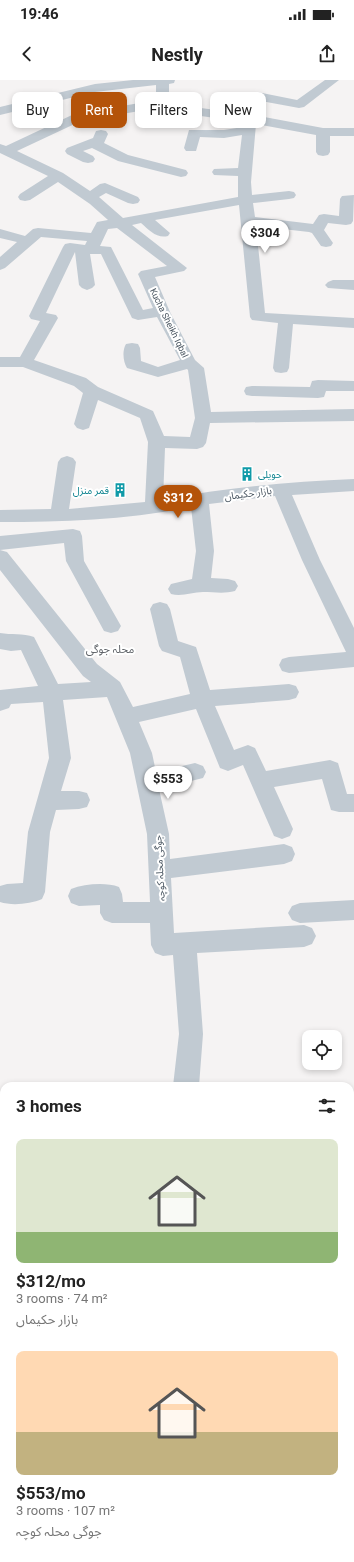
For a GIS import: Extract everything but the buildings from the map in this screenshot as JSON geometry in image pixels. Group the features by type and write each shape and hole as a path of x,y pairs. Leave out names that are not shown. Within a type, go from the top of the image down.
{"street":[{"path":"0,111 116,83 166,80 164,92"},
{"path":"266,98 299,104 333,80"},
{"path":"3,150 71,121"},
{"path":"266,126 323,132 354,132"},
{"path":"39,128 46,133"},
{"path":"88,159 72,151 99,140 102,128"},
{"path":"191,148 194,133 224,134 239,128"},
{"path":"249,128 244,182 258,317 354,323"},
{"path":"323,132 323,152"},
{"path":"93,142 123,158 180,173"},
{"name":"Kucha Sheikh Iqbal","path":"3,150 58,176 90,197 120,223 179,268 146,274 162,312 189,363 196,368 203,418 196,443 156,442"},
{"path":"219,172 244,172"},
{"path":"25,197 58,176"},
{"path":"90,197 105,187 133,200"},
{"path":"25,362 50,318 37,316 70,247 93,240 120,223 221,203 289,195"},
{"path":"317,230 324,218 346,220 347,200 354,199"},
{"path":"143,218 163,234"},
{"path":"248,220 317,230 326,243"},
{"path":"0,265 38,232 93,240 106,250 138,315 162,312"},
{"path":"0,233 28,241"},
{"path":"87,285 93,240"},
{"path":"334,285 354,286"},
{"path":"281,368 286,319"},
{"path":"132,348 133,364 158,372 189,363"},
{"path":"0,362 25,362 80,382 92,391 147,415 156,442 154,508"},
{"path":"252,391 318,392 318,385 354,386"},
{"path":"83,424 92,391"},
{"path":"203,418 354,415"},
{"path":"59,516 67,462"},
{"name":"بازار حکیماں","path":"0,516 59,516 154,508 199,499 281,489 354,485"},
{"path":"281,489 311,560 354,648"},
{"path":"199,499 205,551 201,586"},
{"path":"0,543 73,536 75,561 111,626"},
{"name":"جوگی محلہ کوچہ","path":"0,557 90,670 113,688 127,717 141,753 158,834 163,945 184,943"},
{"path":"178,589 201,586 228,586"},
{"path":"160,609 169,646 189,652 202,699 228,762 248,754 282,829"},
{"path":"0,641 11,643 27,642 52,694 60,758 38,832 34,892 8,894"},
{"path":"289,664 354,659"},
{"path":"0,703 2,702 2,697 113,688"},
{"path":"127,717 202,699 289,692"},
{"path":"259,781 330,769 339,803 354,803"},
{"path":"147,783 195,772"},
{"path":"47,801 79,800"},
{"path":"160,870 284,854"},
{"path":"79,896 111,894 112,914 161,912"},
{"path":"300,913 354,910"},
{"path":"186,1082 191,1034 184,943 304,936"}],"place":[{"name":"حویلی","path":"247,474"},
{"name":"قمر منزل","path":"120,490"}],"district":[{"name":"محلہ جوگی","path":"110,649"}]}
